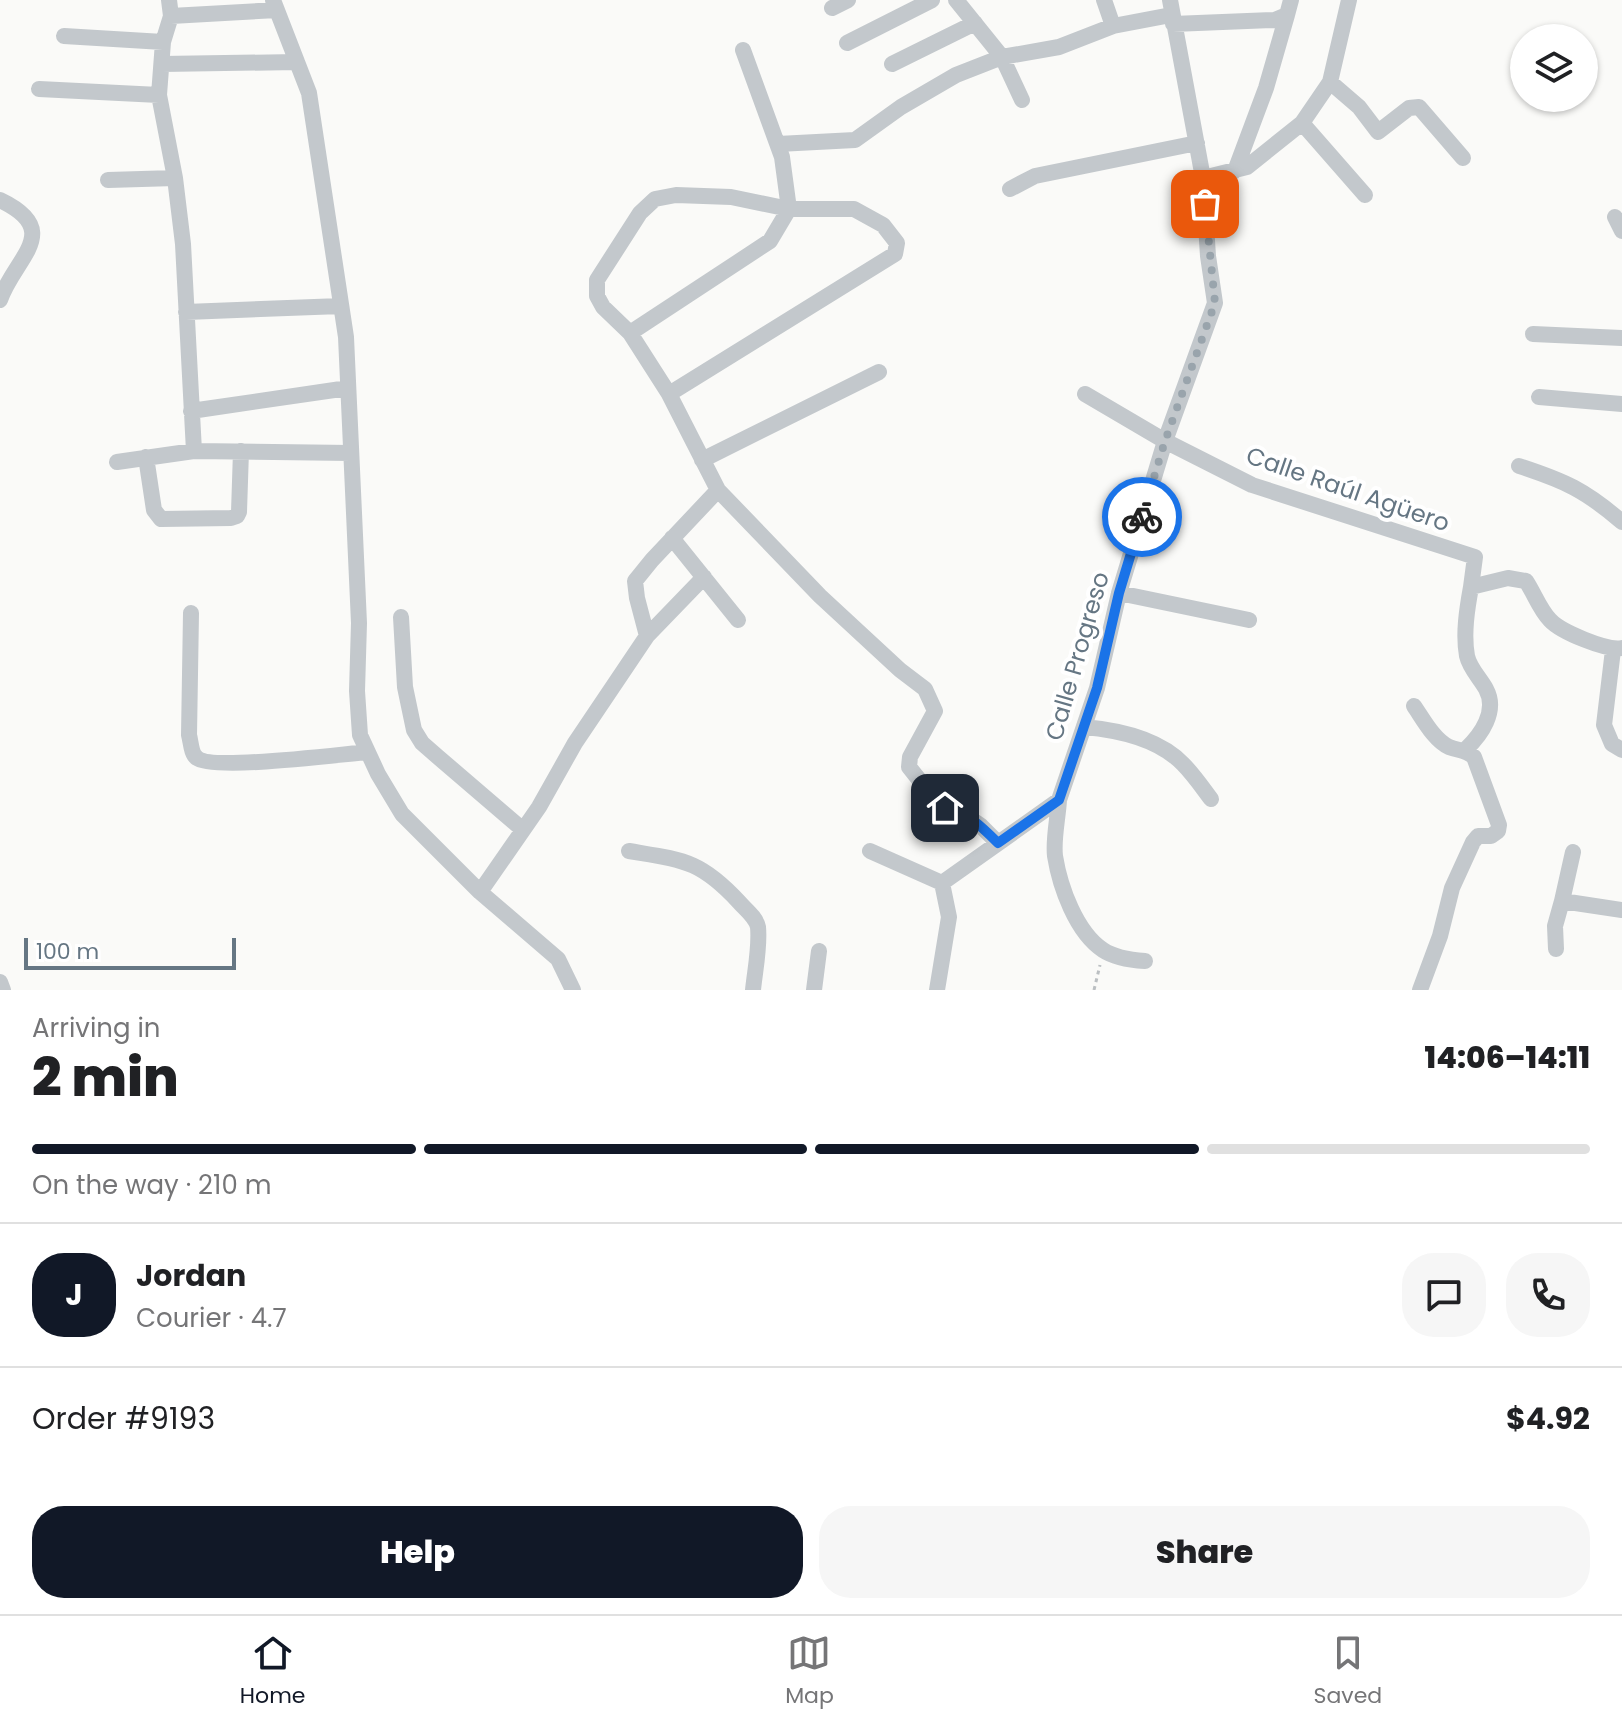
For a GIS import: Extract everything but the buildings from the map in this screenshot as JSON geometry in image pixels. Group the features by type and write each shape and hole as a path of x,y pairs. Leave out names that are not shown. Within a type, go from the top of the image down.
{"street":[{"path":"832,8 848,0"},
{"path":"847,43 932,0"},
{"path":"956,0 1002,57 1022,100"},
{"path":"1104,0 1113,26"},
{"path":"1203,178 1247,167 1302,123 1330,82 1349,0"},
{"path":"194,451 183,244 175,178 159,95 163,42 170,8 275,5 309,93 341,306 359,623 357,691 360,735 378,774 402,814 480,892 558,959 573,990"},
{"path":"778,144 855,140 901,107 956,75 1002,57 1059,47 1113,26 1171,13 1275,20 1289,7"},
{"path":"1235,171 1266,88 1289,7"},
{"name":"Calle Progreso","path":"1103,950 1089,936 1062,885 1055,854 1059,800 1097,688 1119,593 1165,441 1215,303 1208,256 1203,178 1171,13"},
{"path":"892,64 975,23"},
{"path":"64,36 163,42"},
{"path":"630,333 770,241 789,209 782,157 743,50"},
{"path":"162,64 297,62"},
{"path":"1330,82 1359,107 1378,132 1409,108 1419,107 1463,158"},
{"path":"39,89 159,95"},
{"path":"1302,123 1365,195"},
{"path":"1010,189 1035,176 1197,143"},
{"path":"108,180 175,178"},
{"path":"669,394 895,254 897,243 883,225 854,209 789,209 731,197 676,195 655,199 640,213 597,280 597,296 603,307 630,333 669,394 718,490 820,596 925,689 935,711 910,757 909,767 936,801 971,818 998,843"},
{"path":"0,200 26,216 33,230 31,246 0,300"},
{"path":"186,312 341,306"},
{"path":"1533,334 1622,338"},
{"path":"702,460 879,372"},
{"path":"191,411 348,388"},
{"name":"Calle Raúl Agüero","path":"1085,394 1165,441 1252,485 1475,557 1471,587"},
{"path":"1539,397 1622,404"},
{"path":"117,462 194,451 351,453"},
{"path":"146,457 154,510 161,519 231,518 239,512 241,451"},
{"path":"1519,466 1566,481 1622,522"},
{"path":"647,636 635,581 718,490"},
{"path":"672,538 738,620"},
{"path":"480,892 539,807 613,683 647,636 704,577"},
{"path":"1466,749 1482,735 1489,714 1488,691 1467,659 1467,611 1471,587 1508,578 1526,581 1549,620 1564,630 1617,649 1604,725 1612,744 1622,750"},
{"path":"1119,593 1249,620"},
{"path":"191,613 189,735 197,758 210,763 241,763 368,752"},
{"path":"401,617 405,687 414,730 422,743 522,829"},
{"path":"1414,706 1442,741 1450,747 1466,749 1474,757 1499,825 1498,831 1491,836 1478,836 1473,842 1452,888 1440,936 1420,990"},
{"path":"1084,727 1114,729 1156,745 1182,762 1211,799"},
{"path":"942,883 1059,800"},
{"path":"629,851 679,859 702,870 717,879 751,915 758,928 753,990"},
{"path":"870,851 942,883"},
{"path":"1556,949 1555,926 1573,852"},
{"path":"937,990 949,917 942,883"},
{"path":"1562,901 1622,910"},
{"path":"1103,950 1128,960 1145,961"},
{"path":"814,990 819,951"},
{"path":"0,982 3,990"}],"path":[{"path":"1094,990 1103,950"}],"way so far":[{"path":"1142,517 1165,441 1215,303 1205,204"}],"route":[{"path":"945,808 961,812 998,843 1059,800 1097,688 1119,593 1142,517"}]}
